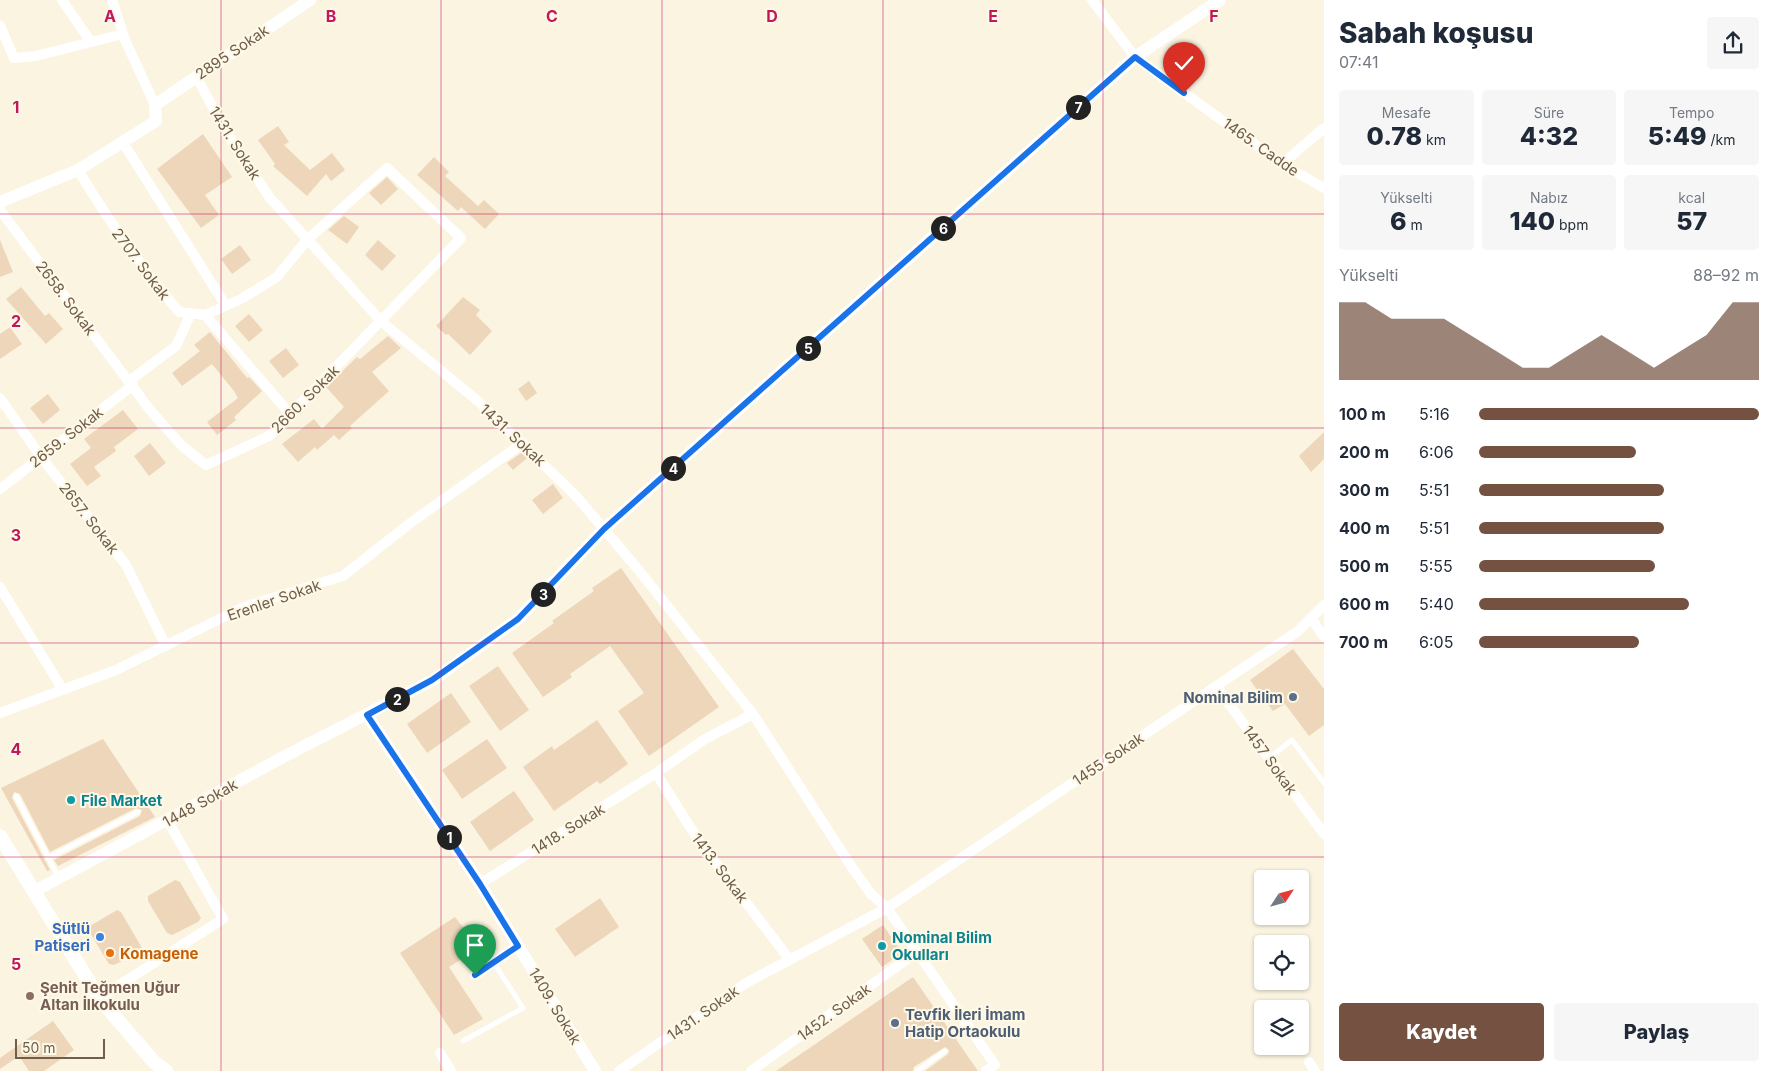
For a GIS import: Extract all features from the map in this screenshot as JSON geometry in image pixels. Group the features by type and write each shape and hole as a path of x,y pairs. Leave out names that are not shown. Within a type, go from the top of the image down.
{"main road":[{"path":"0,836 99,998 154,1062 166,1071"}],"street":[{"path":"62,0 90,42"},
{"path":"0,202 78,170 156,121 155,105 123,34 112,0"},
{"name":"2895 Sokak","path":"155,105 310,0"},
{"name":"1465. Cadde","path":"1092,0 1135,57 1282,164 1324,188"},
{"name":"1448 Sokak","path":"33,892 286,755 432,680 518,619 604,529 1135,57 1220,0"},
{"path":"0,26 14,58 36,56 123,34"},
{"name":"1431. Sokak","path":"196,76 226,132 270,198 382,322 523,443 576,496 753,714 851,866 871,894 887,908 991,1068"},
{"path":"1282,164 1324,128"},
{"path":"122,142 226,306"},
{"name":"2660. Sokak","path":"131,383 182,446 206,464 269,436 382,322 461,238 387,168 307,240"},
{"name":"2707. Sokak","path":"78,170 110,222 152,280 179,312 205,315"},
{"name":"2658. Sokak","path":"0,210 131,383"},
{"path":"290,414 205,315 226,306 277,276 307,240"},
{"name":"2659. Sokak","path":"0,489 176,346 191,313"},
{"name":"2657. Sokak","path":"0,398 41,456 126,565 166,646"},
{"name":"Erenler Sokak","path":"0,713 116,670 244,607 343,576 413,521 523,443"},
{"path":"0,587 62,690"},
{"name":"1455 Sokak","path":"790,960 887,908 1298,631 1324,605"},
{"path":"1311,618 1324,637"},
{"name":"1457 Sokak","path":"1216,686 1323,831"},
{"path":"656,773 705,739 753,714"},
{"name":"1409. Sokak","path":"367,715 480,884 595,1071"},
{"name":"1418. Sokak","path":"480,884 656,773"},
{"name":"1413. Sokak","path":"656,773 697,838 790,960"},
{"path":"99,998 223,919 168,820"},
{"name":"1452. Sokak","path":"751,1071 917,952"},
{"name":"1431. Sokak","path":"619,1071 746,983 790,960"},
{"path":"440,1053 452,1071"}],"lane":[{"path":"1269,758 1292,740 1324,783"},
{"path":"16,796 59,878"},
{"path":"48,858 138,812"},
{"path":"475,975 518,946"},
{"path":"464,1041 523,1008 494,962"},
{"path":"917,1071 945,1051"}],"building":[{"path":"278,126 289,142 284,145 310,170 332,153 345,170 331,181 326,174 307,196 273,166 275,164 258,140"},
{"path":"203,134 232,177 205,195 219,215 201,228 157,169"},
{"path":"434,157 449,172 445,176 478,206 484,200 499,214 485,229 461,207 458,211 417,175"},
{"path":"387,177 398,189 381,205 369,193"},
{"path":"344,216 359,227 347,244 328,230"},
{"path":"0,240 13,272 0,277"},
{"path":"378,240 396,256 382,271 365,255"},
{"path":"240,245 251,260 232,274 221,259"},
{"path":"21,287 45,316 49,313 63,329 46,344 6,299"},
{"path":"463,297 480,310 476,315 492,331 470,355 448,334 446,335 436,326"},
{"path":"249,314 263,330 249,342 235,326"},
{"path":"10,327 22,344 0,359 0,334"},
{"path":"210,332 247,378 249,377 262,391 234,417 236,420 217,435 207,422 238,398 234,391 212,364 182,386 172,373 200,351 194,345"},
{"path":"388,336 401,348 372,372 389,391 350,426 352,428 339,440 334,435 317,450 315,447 298,462 282,444 314,419 322,429 344,407 326,387 357,357 360,359"},
{"path":"286,348 299,365 283,378 269,361"},
{"path":"529,381 537,393 526,401 518,389"},
{"path":"48,394 60,410 43,424 30,408"},
{"path":"123,410 138,429 114,447 116,451 94,467 101,476 87,486 70,464 91,448 84,439"},
{"path":"1324,432 1324,459 1311,472 1299,456"},
{"path":"150,443 166,463 149,476 134,456"},
{"path":"521,453 527,458 513,470 507,463"},
{"path":"553,484 563,498 543,514 532,500"},
{"path":"621,568 719,707 649,756 618,711 644,693 610,646 570,674 572,677 543,697 512,653 554,623 552,621 594,591 592,588"},
{"name":"Nominal Bilim","path":"1293,649 1324,689 1324,725 1309,736 1285,704 1273,711 1250,680"},
{"path":"498,666 529,710 500,731 469,686"},
{"path":"451,693 471,722 427,753 407,724"},
{"path":"597,720 628,764 600,784 597,781 554,811 523,767 552,746 554,750"},
{"name":"File Market","path":"103,739 155,817 58,866 54,860 140,816 142,810 136,808 50,852 20,794 14,792 12,798 50,870 47,871 1,788"},
{"path":"487,739 507,768 462,799 442,770"},
{"path":"514,791 534,820 490,851 470,822"},
{"path":"175,880 180,882 201,918 198,922 172,935 167,933 148,901 148,896"},
{"path":"600,898 619,927 575,957 555,929"},
{"path":"117,910 121,912 142,948 139,952 114,965 109,964 89,931 90,926"},
{"path":"455,917 479,948 449,967 483,1019 454,1035 400,953"},
{"name":"Nominal Bilim Okulları","path":"883,925 902,953 882,967 862,939"},
{"name":"Tevfik İleri İmam Hatip Ortaokulu","path":"913,977 978,1071 925,1071 948,1054 949,1050 945,1047 914,1067 913,1071 776,1071"},
{"path":"53,1021 74,1050 44,1071 29,1071 19,1056 0,1069 0,1058"}],"place":[{"name":"Nominal Bilim","path":"1293,697"},
{"name":"File Market","path":"71,800"},
{"name":"Sütlü Patiseri","path":"100,937"},
{"name":"Nominal Bilim Okulları","path":"882,946"},
{"name":"Komagene","path":"110,953"},
{"name":"Şehit Teğmen Uğur Altan İlkokulu","path":"30,996"},
{"name":"Tevfik İleri İmam Hatip Ortaokulu","path":"895,1023"}],"route":[{"path":"475,975 518,946 480,884 367,715 432,680 518,619 604,529 1135,57 1184,93"}]}
